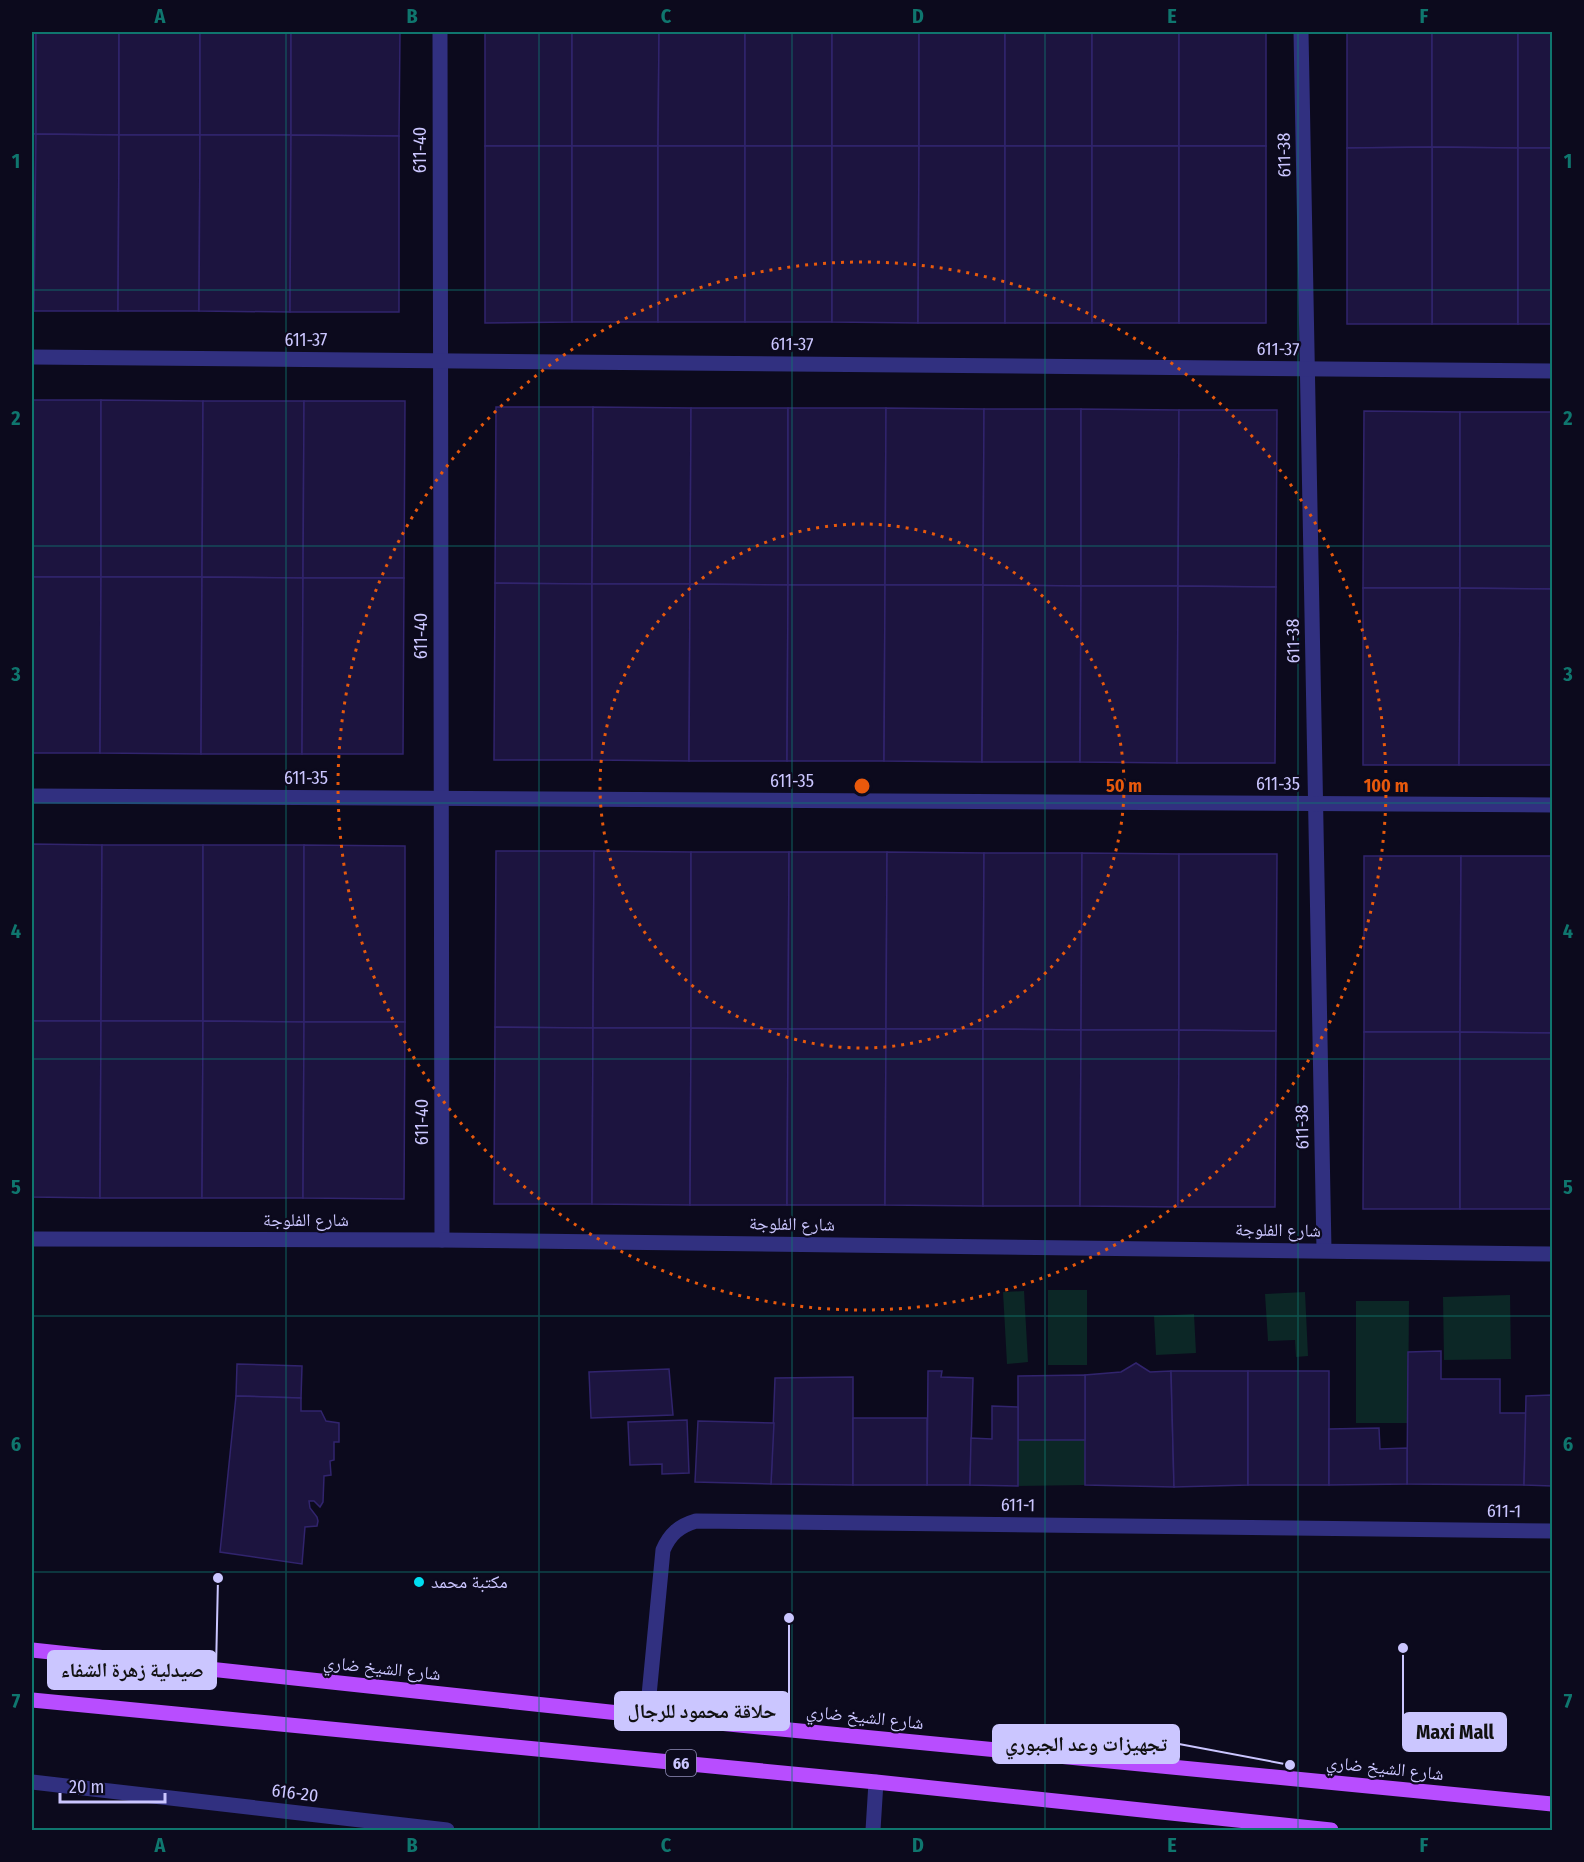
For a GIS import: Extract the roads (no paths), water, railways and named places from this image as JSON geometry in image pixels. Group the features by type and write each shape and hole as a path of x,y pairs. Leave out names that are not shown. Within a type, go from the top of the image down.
{"main road":[{"name":"شارع الشيخ ضاري","path":"32,1650 647,1716 1552,1804"},
{"name":"66","path":"32,1700 876,1782 1331,1830"}],"street":[{"name":"611-40","path":"440,32 442,1240"},
{"name":"611-38","path":"1301,32 1324,1250"},
{"name":"611-37","path":"32,357 1552,371"},
{"name":"611-35","path":"32,796 1552,805"},
{"name":"شارع الفلوجة","path":"32,1239 442,1240 1552,1254"},
{"name":"611-1","path":"647,1716 663,1550 675,1530 696,1521 1552,1531"},
{"name":"616-20","path":"32,1782 447,1830"},
{"path":"873,1830 876,1782"}],"place":[{"name":"صيدلية زهرة الشفاء","path":"218,1578"},
{"name":"مكتبة محمد","path":"419,1582"},
{"name":"حلاقة محمود للرجال","path":"789,1618"},
{"name":"Maxi Mall","path":"1403,1648"},
{"name":"تجهيزات وعد الجبوري","path":"1290,1765"}]}
